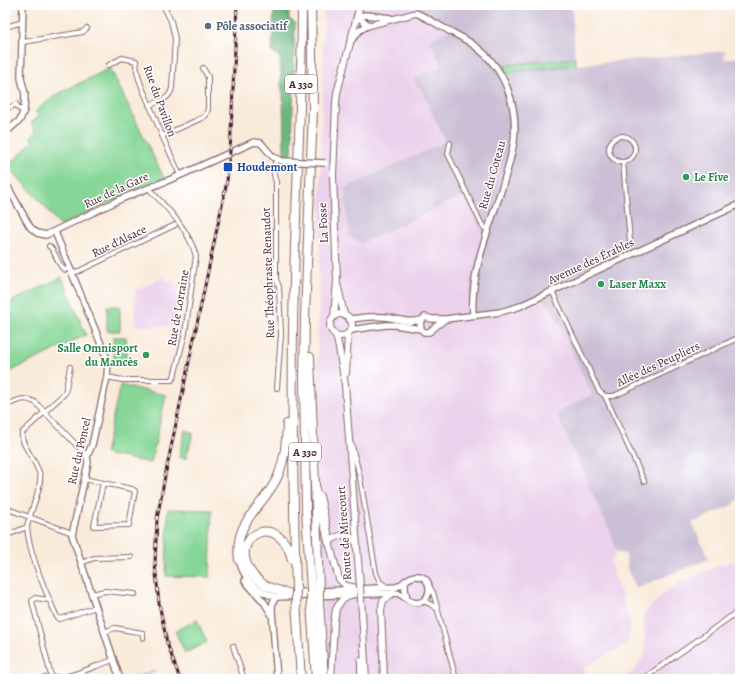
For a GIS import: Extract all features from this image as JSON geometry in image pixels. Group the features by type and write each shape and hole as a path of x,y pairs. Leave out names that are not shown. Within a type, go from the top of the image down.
{"highway":[{"name":"A 330","path":"301,679 296,602 289,593 295,571 292,400 294,283 301,108 302,5"},
{"name":"A 330","path":"311,5 313,108 306,316 305,461 306,511 315,589 316,679"},
{"path":"306,316 309,344 313,442 315,589"},
{"path":"239,560 237,549 239,533 250,515 278,477 283,464 286,447 288,410 292,400"},
{"path":"313,442 320,499 329,542"},
{"path":"289,593 265,585 254,576 247,565 245,557 247,543 254,536 264,532 270,532 279,536 287,546 295,571"},
{"path":"315,601 324,679"}],"main road":[{"path":"333,163 338,93 360,6"},
{"name":"La Fosse","path":"333,163 333,201 337,281 334,317"},
{"name":"La Fosse","path":"337,281 346,317"},
{"path":"339,315 346,317 351,324 349,331 344,336 336,335 332,331 330,325 334,317 339,315"},
{"name":"Route de Mirecourt","path":"345,385 349,331"},
{"name":"Route de Mirecourt","path":"336,335 345,385 366,679"},
{"path":"356,542 347,535 340,535 329,542 340,579 346,586 363,590"},
{"path":"384,679 380,610 383,601 393,593"},
{"path":"331,679 336,609 342,601 352,594"},
{"path":"361,679 362,613"}],"street":[{"path":"5,133 20,120 24,110 25,94 21,78 23,5"},
{"path":"150,105 167,98 170,95 172,88 176,39 171,21 163,5"},
{"path":"360,6 367,15"},
{"name":"Rue du Coteau","path":"350,42 360,30 370,25 416,13 469,42 490,60 506,85 514,110 515,134 512,153 475,281 472,302 473,315"},
{"name":"Rue du Coteau","path":"357,16 367,15 394,18"},
{"path":"357,16 370,25"},
{"path":"5,27 23,22"},
{"path":"23,42 83,32 87,28"},
{"name":"Rue du Pavillon","path":"109,65 122,58 136,61 136,71 162,136 180,175"},
{"path":"162,136 206,115 208,109 208,77 203,68"},
{"path":"11,107 16,104 19,109 24,110"},
{"path":"622,136 632,140 635,145 635,150 631,159 623,162 618,162 613,159 609,151 612,140 622,136"},
{"name":"Rue de la Gare","path":"5,182 33,231 37,234 44,235 55,232 150,187 251,143 261,143 279,160"},
{"path":"450,143 448,154 482,225 488,232"},
{"path":"279,160 333,163"},
{"name":"Rue Théophraste Renaudot","path":"276,388 281,334 279,287 276,279 276,182 273,173 273,166 279,160"},
{"path":"623,162 630,241"},
{"name":"Rue de Lorraine","path":"107,377 123,380 174,379 185,333 196,256 180,223 150,187"},
{"name":"Avenue des Érables","path":"432,319 446,319 511,309 740,204"},
{"name":"Rue d'Alsace","path":"70,270 79,271 175,225"},
{"name":"Rue du Poncel","path":"55,232 109,364 92,445 87,456 88,459 72,533 119,678"},
{"path":"49,246 54,250 61,268 70,270"},
{"name":"Allée des Peupliers","path":"552,291 599,391 606,396 614,396 740,337"},
{"path":"346,317 379,316 410,322 421,320 425,317 432,319 435,324 429,332 424,332 421,329 395,325 349,331"},
{"name":"Avenue des Érables","path":"434,327 446,319"},
{"path":"421,320 421,329"},
{"path":"70,367 65,393 23,431 22,435 40,477 27,528 28,537 49,600 57,617 60,619 96,607"},
{"path":"606,396 644,481"},
{"path":"5,406 18,400 26,399 35,402 87,456"},
{"path":"348,433 352,441 354,457 357,463 377,577 382,584 388,588"},
{"path":"84,479 132,489 135,491 130,525 94,526 103,483"},
{"path":"5,501 8,509 72,533"},
{"path":"5,536 27,528"},
{"path":"81,563 94,558 131,557"},
{"path":"239,560 245,581 264,602 273,616"},
{"path":"244,574 258,589 276,597 289,593 388,588 399,586 411,577 419,576 426,581 433,592 456,679"},
{"path":"405,581 407,599"},
{"path":"272,607 289,593 399,593 415,603 423,601 429,594 430,588"},
{"path":"91,594 105,591 135,594"},
{"path":"276,597 272,607 277,679"},
{"path":"49,600 35,598 32,601 51,676"},
{"path":"423,601 436,608"},
{"path":"643,679 740,610"},
{"path":"104,632 115,628 143,633 143,638"},
{"path":"233,646 244,679"},
{"path":"40,679 51,676 69,676 113,660"}],"shaded area":[{"path":"324,5 419,5 418,11 452,29 430,39 443,66 420,86 446,141 345,188 348,231 362,243 465,195 483,235 471,280 468,318 540,299 551,306 592,395 562,409 558,418 611,534 616,552 611,563 630,622 630,632 626,645 583,668 585,679 330,679 323,610 316,446"},
{"path":"419,5 572,5 575,58 504,66 508,74 510,72 576,65 725,51 724,59 740,57 740,497 733,505 692,523 709,559 636,588 627,569 626,554 616,552 611,534 558,418 558,415 562,409 592,395 551,306 540,299 468,318 471,280 483,235 465,195 362,243 348,236 349,229 347,221 345,188 446,141 420,87 417,87 413,79 442,66 430,39 452,29 418,10"},
{"path":"166,276 166,281 174,281 174,284 177,284 176,326 135,326 135,290"},
{"path":"740,559 740,679 621,679 632,673 645,655 643,615 660,597 679,583 718,566"}],"green space":[{"path":"274,5 289,5 289,19 295,23 292,154 284,155 283,94 281,85 280,57 272,52"},
{"path":"575,58 576,65 511,72 508,75 504,66 523,63"},
{"path":"110,68 164,178 135,190 131,188 128,191 129,193 60,226 46,208 8,166 33,141 31,137 36,131 31,123 39,116 35,112 38,109 56,95"},
{"path":"62,277 86,335 5,374 5,344 7,343 5,338 5,305"},
{"path":"107,306 120,306 120,331 107,331"},
{"path":"113,337 126,337 127,361 114,361"},
{"path":"120,385 166,395 151,463 105,454"},
{"path":"185,430 193,433 186,459 179,457"},
{"path":"168,509 212,510 210,577 166,576"},
{"path":"197,620 207,642 185,653 175,631"}],"waterway":[{"path":"130,679 155,671"}],"railway":[{"path":"180,679 167,643 159,603 155,564 157,519 227,181 230,152 237,5"}],"place":[{"name":"Pôle associatif","path":"208,26"},
{"name":"Houdemont","path":"228,167"},
{"name":"Le Five","path":"686,177"},
{"name":"Laser Maxx","path":"601,284"},
{"name":"Salle Omnisport du Mancès","path":"146,355"}]}
